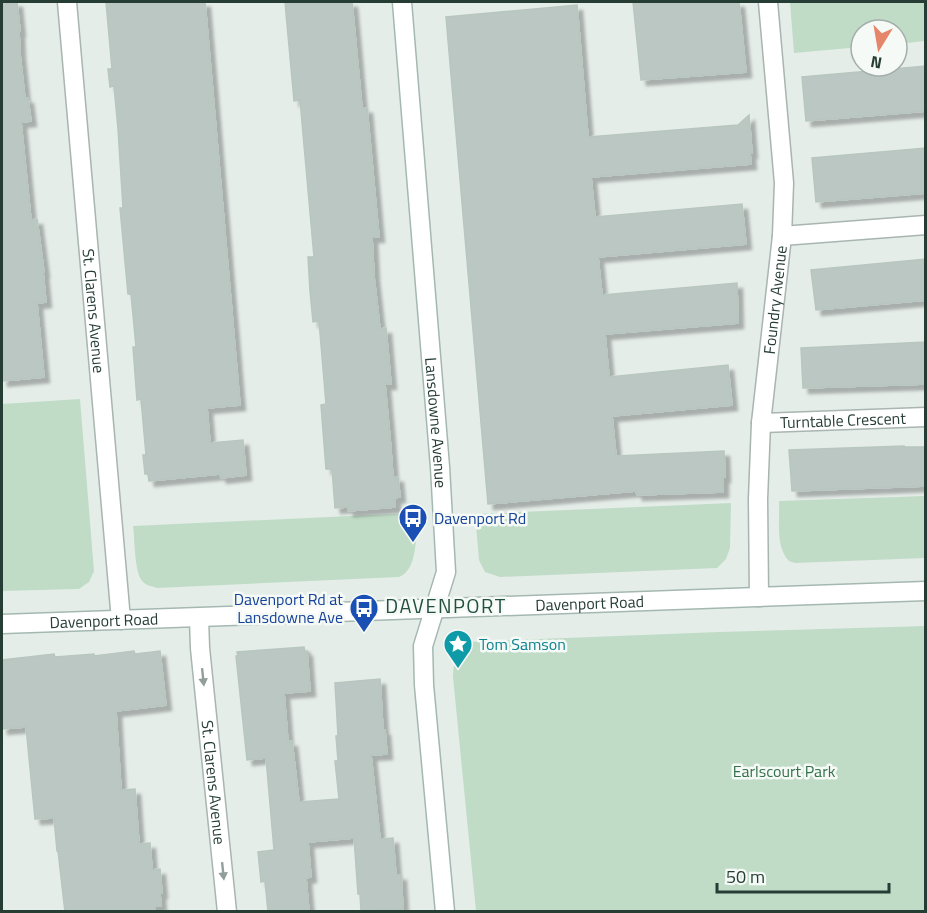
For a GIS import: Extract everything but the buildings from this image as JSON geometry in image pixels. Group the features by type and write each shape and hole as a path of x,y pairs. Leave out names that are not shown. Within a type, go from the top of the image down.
{"street":[{"name":"St. Clarens Avenue","path":"67,2 121,620"},
{"name":"Lansdowne Avenue","path":"402,2 438,443 446,572 423,646 424,685 445,912"},
{"name":"Foundry Avenue","path":"759,597 758,499 761,423 782,236 784,183 768,2"},
{"path":"782,236 926,225"},
{"name":"Turntable Crescent","path":"761,423 926,417"},
{"name":"Davenport Road","path":"2,624 926,591"},
{"name":"St. Clarens Avenue","path":"199,618 200,648 227,912"}],"green space":[{"path":"790,2 925,2 925,41 909,43 909,18 849,18 849,48 794,53"},
{"path":"80,399 94,571 89,582 79,589 2,591 2,404"},
{"path":"925,496 925,558 795,563 789,561 782,548 779,533 779,501"},
{"path":"731,503 730,548 726,559 717,568 500,577 485,572 479,560 475,514"},
{"path":"416,513 413,558 405,573 399,577 157,588 143,582 136,564 133,526"},
{"name":"Earlscourt Park","path":"925,626 925,911 476,911 453,677 454,662 459,648 467,642"}],"place":[{"name":"Davenport Rd","path":"413,544"},
{"name":"Davenport Rd at Lansdowne Ave","path":"364,634"},
{"name":"Tom Samson","path":"458,670"}],"district":[{"name":"DAVENPORT","path":"446,606"}]}
